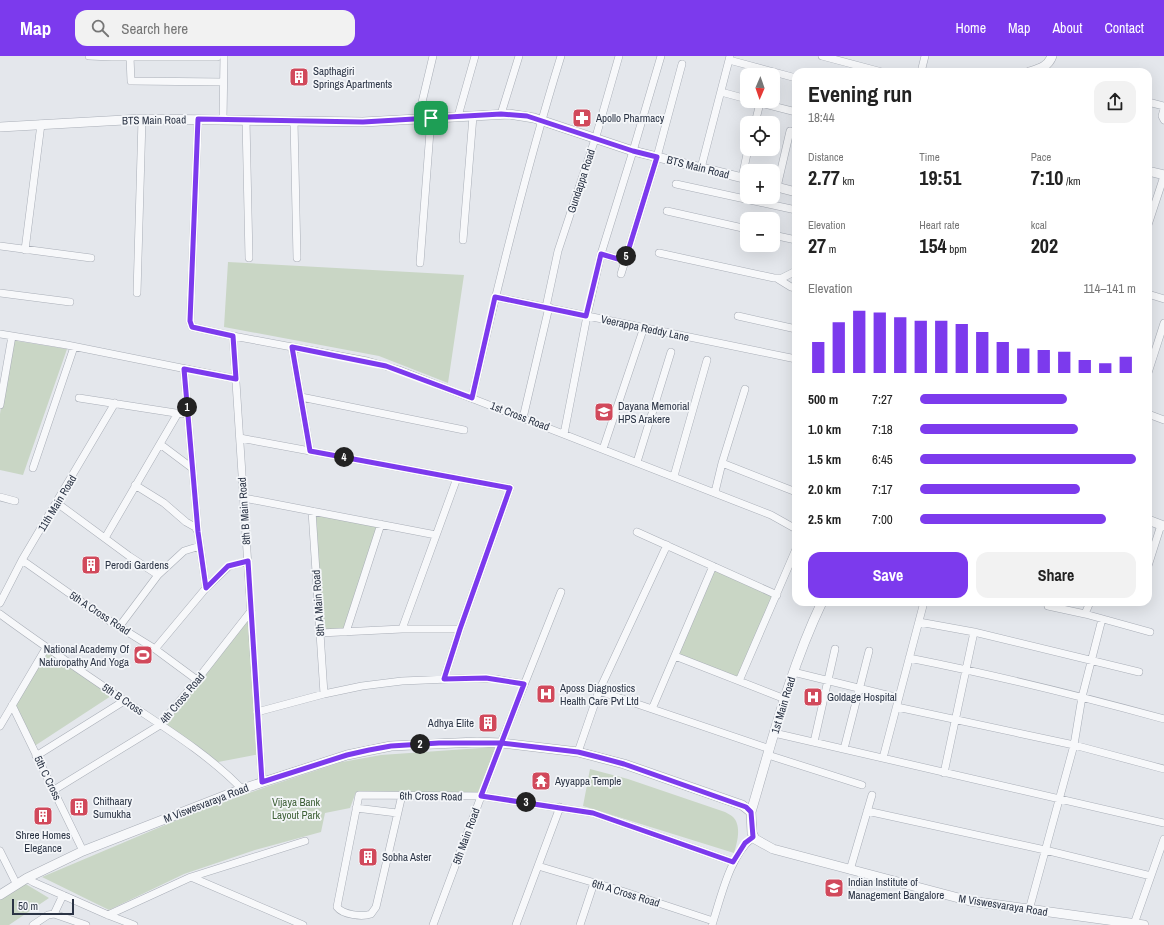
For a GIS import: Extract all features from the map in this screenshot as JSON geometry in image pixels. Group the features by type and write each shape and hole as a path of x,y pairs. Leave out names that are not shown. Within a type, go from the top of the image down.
{"street":[{"path":"89,56 221,57 224,82 223,120"},
{"path":"418,119 433,56"},
{"path":"458,116 475,56"},
{"path":"501,114 518,56"},
{"path":"472,398 495,297 541,120 561,56"},
{"name":"Gundappa Road","path":"523,418 558,251 595,138 619,56"},
{"path":"564,434 586,316 601,254 661,56"},
{"path":"822,56 867,68"},
{"path":"922,68 926,56"},
{"path":"1047,68 1052,56"},
{"path":"130,57 130,81 224,82"},
{"path":"701,168 729,58 792,77"},
{"path":"621,274 657,157 682,64"},
{"path":"720,92 740,97"},
{"path":"1152,103 1164,106"},
{"path":"780,108 792,111"},
{"path":"1164,109 1162,116 1164,120"},
{"name":"BTS Main Road","path":"2,126 142,119 363,122 501,114 527,116 633,151 740,178"},
{"path":"463,240 473,116"},
{"path":"420,263 431,118"},
{"path":"137,293 142,119"},
{"name":"1st Cross Road","path":"198,119 191,324 195,328 386,366 771,514 792,527"},
{"path":"246,120 249,258"},
{"path":"294,121 297,258"},
{"path":"25,250 41,124"},
{"path":"780,168 790,131"},
{"path":"1152,172 1164,176 1152,213"},
{"path":"676,184 792,209"},
{"path":"780,187 792,191"},
{"path":"667,211 740,227"},
{"path":"780,237 792,239"},
{"path":"0,246 91,258"},
{"path":"601,254 625,261"},
{"path":"659,254 778,279 792,287"},
{"path":"778,279 792,273"},
{"path":"0,292 70,302"},
{"path":"1152,295 1164,299"},
{"name":"Veerappa Reddy Lane","path":"495,297 792,358"},
{"path":"738,316 792,328"},
{"path":"1152,362 1162,334 1164,323"},
{"path":"603,449 644,328"},
{"path":"0,334 74,346 236,379"},
{"path":"0,405 12,336"},
{"name":"8th B Main Road","path":"233,336 262,782"},
{"path":"33,468 74,346"},
{"path":"292,347 310,451"},
{"path":"637,462 671,352"},
{"path":"674,476 707,360"},
{"path":"184,369 198,532 206,588"},
{"path":"715,492 722,463 745,390"},
{"path":"301,397 464,430"},
{"path":"79,398 188,415"},
{"name":"11th Main Road","path":"0,603 22,560 115,403"},
{"path":"106,538 135,485 178,414"},
{"path":"1152,416 1164,420"},
{"path":"240,438 510,488 460,629 444,679"},
{"path":"160,444 192,468"},
{"path":"722,463 792,490"},
{"path":"402,629 457,478"},
{"path":"135,485 164,503 186,522 195,527 198,532"},
{"path":"0,497 15,501"},
{"path":"244,498 436,535"},
{"path":"57,503 129,556 158,575"},
{"name":"8th A Main Road","path":"312,511 324,694"},
{"path":"1152,521 1163,525 1152,555"},
{"path":"346,632 381,524"},
{"path":"637,532 777,595"},
{"path":"578,752 599,691 667,545"},
{"path":"119,626 158,575 184,550 200,546"},
{"path":"740,681 792,559"},
{"name":"5th A Cross Road","path":"22,560 57,586 155,648 197,680"},
{"path":"155,648 206,588 228,566 248,561"},
{"path":"652,709 713,566"},
{"name":"5th Main Road","path":"433,925 501,743 561,592"},
{"name":"1st Main Road","path":"751,812 793,672 808,632 820,606"},
{"path":"883,758 923,606"},
{"path":"1048,606 1086,614 1150,632"},
{"path":"1086,614 1089,606"},
{"name":"4th Cross Road","path":"54,790 160,725 251,611"},
{"name":"5th B Cross","path":"0,614 46,648 160,725 224,771 242,789"},
{"path":"1029,910 1074,745 1082,697 1102,619"},
{"path":"919,622 974,632 1139,672"},
{"path":"320,633 402,629 460,629"},
{"path":"944,772 974,632"},
{"path":"0,726 46,648"},
{"path":"814,742 835,648"},
{"path":"844,749 869,651"},
{"path":"675,656 785,699"},
{"path":"909,658 966,669 1082,697 1164,719"},
{"path":"793,672 899,698"},
{"path":"258,712 324,694 402,680 486,678 524,684"},
{"path":"599,691 862,785"},
{"path":"36,756 124,701"},
{"name":"5th C Cross","path":"12,705 83,851"},
{"path":"896,706 1074,745 1164,769"},
{"path":"774,733 1164,823"},
{"name":"M Viswesvaraya Road","path":"0,895 16,883 83,851 242,789 347,755 391,746 444,743 501,743 578,752 624,764 742,805 751,812"},
{"name":"6th Cross Road","path":"356,808 359,795 481,796 560,807 593,813 733,862"},
{"path":"397,813 356,808 338,907 343,912 366,916 371,914 376,907 402,795"},
{"path":"850,870 872,795"},
{"path":"516,925 560,807"},
{"path":"868,811 1045,850 1151,876"},
{"path":"713,923 733,862 745,843 753,837 751,812"},
{"name":"M Viswesvaraya Road","path":"753,837 758,842 773,849 964,900 1144,925"},
{"path":"1134,924 1151,876 1161,855 1164,839"},
{"path":"108,915 191,877 306,841"},
{"path":"0,851 16,883"},
{"name":"6th A Cross Road","path":"538,866 713,923"},
{"path":"191,877 303,925"},
{"path":"27,878 63,896 134,925"},
{"path":"580,925 594,883"},
{"path":"54,914 63,896"},
{"path":"33,925 48,915 54,914 86,925"}],"green space":[{"path":"228,262 464,275 448,383 379,356 224,327"},
{"path":"11,340 67,349 23,475 0,470 0,414"},
{"path":"312,511 381,524 346,632 320,633"},
{"path":"713,566 777,595 739,681 675,656"},
{"path":"251,611 260,754 213,763 160,725"},
{"path":"46,648 114,694 33,747 12,705"},
{"name":"Vijaya Bank Layout Park","path":"495,747 479,793 356,792 350,808 325,813 321,832 255,850 184,874 109,910 42,877 191,814 342,762 381,755"},
{"path":"590,769 628,779 729,814 736,821 738,830 734,853 583,806"},
{"path":"24,883 49,898 9,925 0,925 0,899"}],"place":[{"name":"Sapthagiri Springs Apartments","path":"299,77"},
{"name":"Apollo Pharmacy","path":"582,118"},
{"name":"Dayana Memorial HPS Arakere","path":"604,412"},
{"name":"Perodi Gardens","path":"91,565"},
{"name":"National Academy Of Naturopathy And Yoga","path":"143,655"},
{"name":"Aposs Diagnostics Health Care Pvt Ltd","path":"546,694"},
{"name":"Goldage Hospital","path":"813,697"},
{"name":"Adhya Elite","path":"488,723"},
{"name":"Ayyappa Temple","path":"541,781"},
{"name":"Chithaary Sumukha","path":"79,807"},
{"name":"Shree Homes Elegance","path":"43,816"},
{"name":"Sobha Aster","path":"368,857"},
{"name":"Indian Institute of Management Bangalore","path":"834,888"}],"route":[{"path":"431,118 363,122 198,119 190,321 192,327 233,336 236,379 184,369 198,532 206,588 228,566 248,561 262,782 347,755 391,746 477,742 501,743 578,752 624,764 746,807 751,812 753,837 745,843 733,862 593,813 481,796 501,743 524,684 486,678 444,679 460,629 510,488 310,451 292,347 386,366 472,398 495,297 586,316 601,254 625,261 657,157 633,151 527,116 501,114 431,118"}]}
